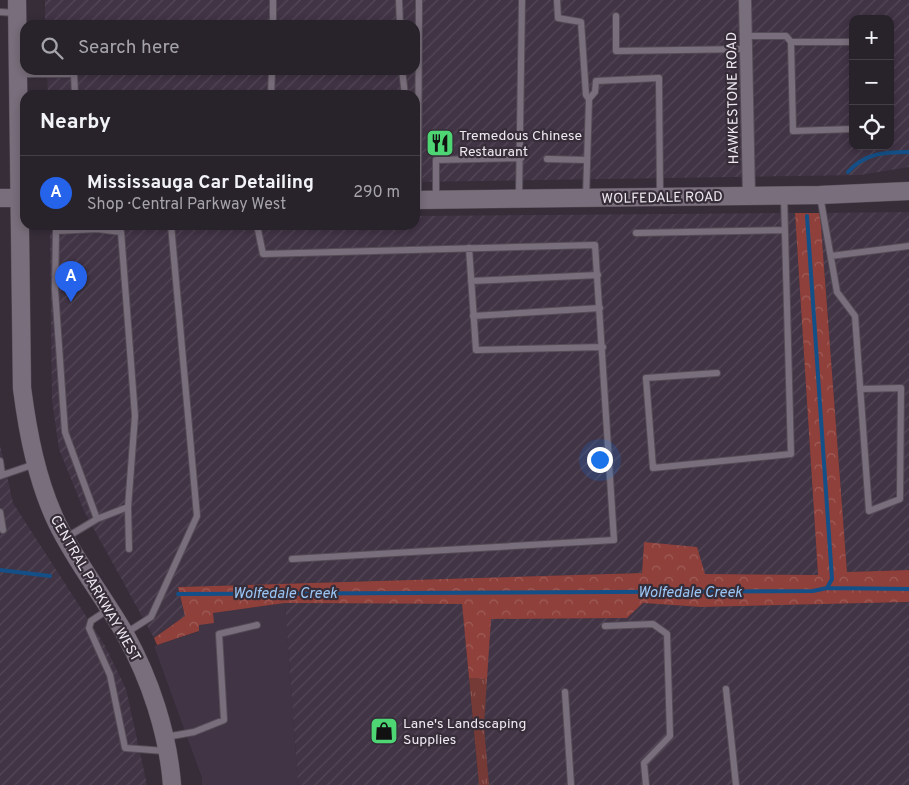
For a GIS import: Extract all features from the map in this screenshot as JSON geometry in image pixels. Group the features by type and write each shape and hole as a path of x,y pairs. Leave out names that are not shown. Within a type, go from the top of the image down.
{"street":[{"name":"HAWKESTONE ROAD","path":"745,0 749,196"},
{"name":"CENTRAL PARKWAY WEST","path":"11,8 18,74 20,136"},
{"name":"WOLFEDALE ROAD","path":"420,200 784,196 909,191"},
{"path":"0,198 20,198"},
{"name":"CENTRAL PARKWAY WEST","path":"22,230 22,388 26,419 36,464 51,507 66,538 125,634 143,671 165,744 172,785"}],"lane":[{"path":"273,0 273,20"},
{"path":"399,0 400,20"},
{"path":"419,0 419,20"},
{"path":"519,199 522,0"},
{"path":"557,0 558,18 581,22 586,95 589,99 586,198"},
{"path":"616,16 616,51 746,42 786,36 791,42 793,130 849,128"},
{"path":"791,42 849,42"},
{"path":"74,75 75,90"},
{"path":"271,90 272,75"},
{"path":"403,75 404,90"},
{"path":"418,75 418,90"},
{"path":"589,99 595,92 596,81 659,78 660,197"},
{"path":"436,200 436,160 521,158"},
{"path":"547,159 587,160"},
{"path":"820,195 837,292 855,316 867,492 869,511 900,499 901,388 860,389"},
{"path":"717,373 646,378 653,468 791,454 784,196"},
{"path":"66,230 56,231 55,290 65,432 97,519"},
{"path":"111,230 121,232 136,416 128,506 128,550"},
{"path":"125,634 151,617 197,516 171,230"},
{"path":"258,230 262,254 595,245 614,540 292,559"},
{"path":"636,233 785,230"},
{"path":"831,256 909,246"},
{"path":"469,248 476,350 603,347"},
{"path":"471,281 598,275"},
{"path":"473,316 600,308"},
{"path":"0,461 1,476 36,464"},
{"path":"66,538 97,519 128,506"},
{"path":"0,512 3,530"},
{"path":"109,609 91,621 89,628 110,675 125,748 165,744 224,720 219,634 257,625"},
{"path":"605,626 653,624 667,634 670,736 644,763 646,785"},
{"path":"726,689 736,785"},
{"path":"565,692 571,785"}],"shaded area":[{"path":"45,0 909,0 909,167 860,175 420,182 420,90 48,90 47,75 420,75 420,20 45,20"},
{"path":"909,212 909,570 847,572 820,213"},
{"path":"795,213 818,575 704,574 644,542 642,573 178,587 185,616 154,638 84,511 59,449 52,400 50,234 54,230 420,230 420,216"},
{"path":"0,445 13,503 104,644 126,689 147,785 0,785"},
{"path":"909,602 909,785 489,785 484,726 490,619 627,618 643,603 701,607"},
{"path":"285,603 298,785 202,785 202,778 154,646 198,632 199,625 212,613"},
{"name":"Lane's Landscaping Supplies","path":"285,603 462,604 479,785 298,785"}],"green space":[{"path":"795,213 820,213 847,572 909,570 909,602 701,607 643,603 627,618 491,619 487,679 469,678 462,604 285,603 213,613 214,623 199,625 199,631 157,645 154,638 185,616 178,587 642,573 644,542 697,547 705,574 818,575"},
{"path":"469,678 487,679 484,726 489,785 479,785"}],"waterway":[{"name":"Wolfedale Creek","path":"848,172 868,157 891,152 909,152"},
{"name":"Wolfedale Creek","path":"178,594 813,591 827,588 832,579 807,216"},
{"name":"Wolfedale Creek","path":"0,570 50,576"},
{"path":"827,588 909,589"}],"place":[{"name":"Tremedous Chinese Restaurant","path":"440,143"},
{"name":"Mississauga Car Detailing","path":"71,302"},
{"name":"Lane's Landscaping Supplies","path":"384,731"}]}
